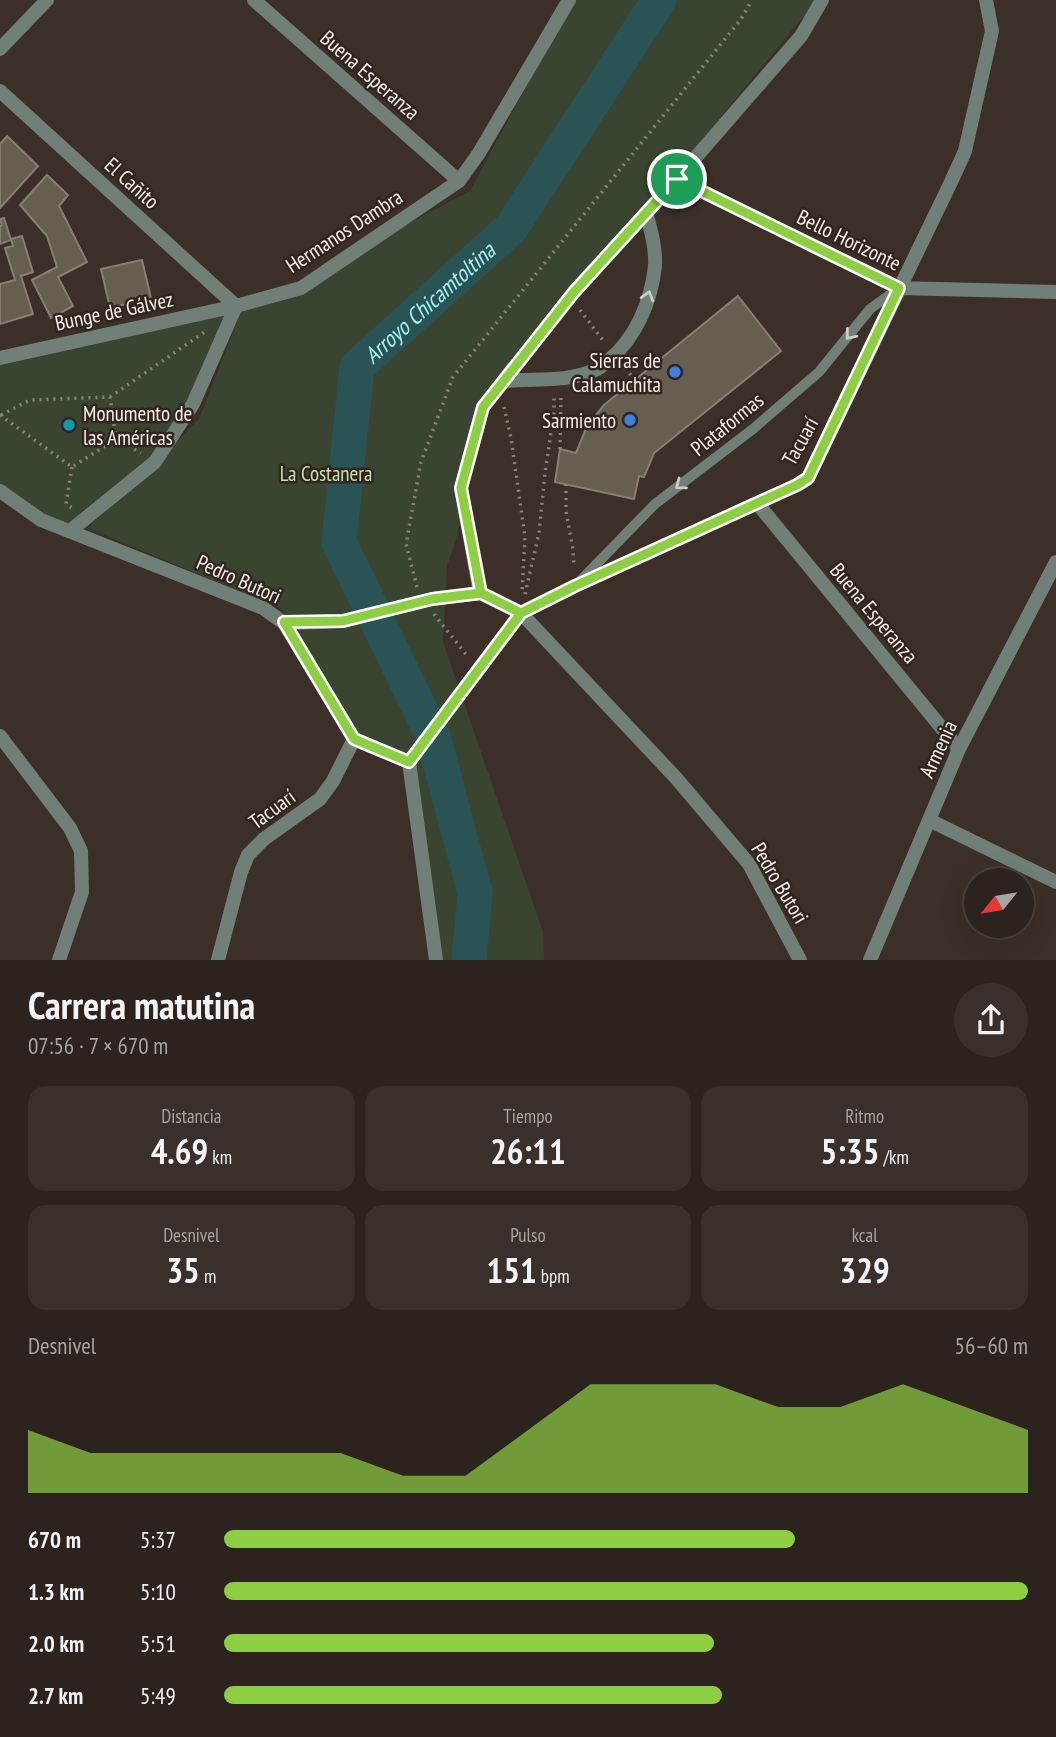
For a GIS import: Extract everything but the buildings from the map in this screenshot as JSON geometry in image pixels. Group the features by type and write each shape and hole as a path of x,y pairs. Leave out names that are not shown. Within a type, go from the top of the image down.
{"street":[{"path":"0,49 47,0"},
{"name":"Buena Esperanza","path":"254,0 459,181"},
{"name":"Hermanos Dambra","path":"236,306 301,288 459,181 480,152 569,0"},
{"path":"481,593 461,488 483,407 570,298 801,36 822,0"},
{"name":"Tacuarí","path":"409,762 521,613 808,478 965,151 992,31 986,0"},
{"name":"El Cañito","path":"0,91 236,306"},
{"name":"Bello Horizonte","path":"677,179 899,288 1056,292"},
{"path":"501,384 575,377 597,370 620,350 638,326 649,296 655,265 653,237 646,213"},
{"path":"70,531 155,462 193,404 236,306"},
{"name":"Bunge de Gálvez","path":"0,358 236,306"},
{"name":"Pedro Butori","path":"0,491 41,520 263,608 284,622 354,739"},
{"name":"Buena Esperanza","path":"757,503 959,749"},
{"name":"Armenia","path":"870,960 959,749 1056,562"},
{"path":"284,622 343,621 432,599 481,593 521,613"},
{"name":"Pedro Butori","path":"521,613 676,778 749,864 800,960"},
{"path":"0,736 69,828 81,851 82,892 59,960"},
{"path":"354,739 409,762 436,960"},
{"name":"Tacuarí","path":"218,960 248,855 264,839 320,799 333,781 354,739"},
{"path":"929,820 1056,882"}],"lane":[{"name":"Plataformas","path":"575,586 655,504 753,429 819,372 870,309 899,288"}],"path":[{"path":"570,298 602,338"},
{"path":"72,467 0,415 30,400 110,397 211,328"},
{"path":"558,378 560,449"},
{"path":"521,613 539,533 558,378"},
{"path":"501,384 525,537 521,613"},
{"path":"110,397 116,439"},
{"path":"88,516 66,504 72,467 116,439"},
{"path":"116,439 131,448"},
{"path":"566,484 566,511 573,550 575,586"}],"green space":[{"name":"La Costanera","path":"573,0 817,0 474,416 457,538 447,566 443,642 543,932 544,960 434,960 409,762 356,737 311,666 282,609 88,528 154,463 70,531 0,491 0,358 236,306 156,462 199,419 241,312 470,191"}],"waterway":[{"name":"Arroyo Chicamtoltina","path":"469,960 475,893 433,736 339,542 357,367 511,228 659,0"}],"place":[{"name":"Sierras de Calamuchita","path":"675,372"},
{"name":"Sarmiento","path":"630,420"},
{"name":"Monumento de las Américas","path":"69,425"}],"route":[{"path":"677,179 574,292 483,407 461,488 481,593 521,613 409,762 354,739 284,622 343,621 432,599 481,593 521,613 808,478 899,288 677,179"}]}
